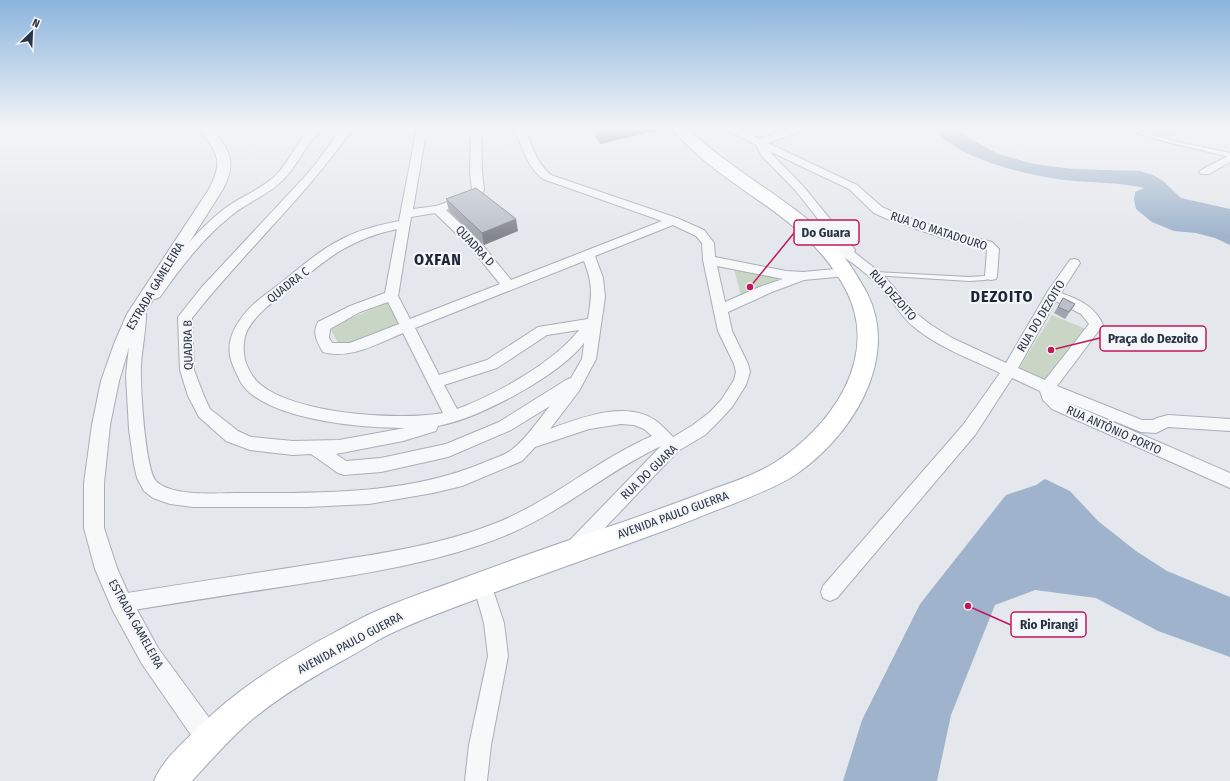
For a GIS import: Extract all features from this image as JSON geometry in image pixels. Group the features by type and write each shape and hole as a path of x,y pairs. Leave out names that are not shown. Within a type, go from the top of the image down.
{"main road":[{"name":"AVENIDA PAULO GUERRA","path":"170,781 209,739 240,710 268,690 327,653 386,621 482,584 669,517 755,484 788,467 837,421 852,398 862,375 868,349 865,318 850,264 834,256 820,240 792,214 718,163"}],"street":[{"name":"ESTRADA GAMELEIRA","path":"209,739 150,656 121,603 106,569 94,528 94,482 101,425 110,381 122,344 198,214 216,189 224,172 225,163"},
{"path":"289,163 279,178 256,195 227,212 185,255 146,308 137,316 140,326 134,366 134,386 142,466 146,480 150,487 175,498 193,500 307,500 376,496 433,486 462,479 506,461 524,450 580,377 589,359 592,323 598,297 597,278 588,254"},
{"name":"QUADRA B","path":"321,163 206,291 185,318 187,370 196,396 204,412 232,436 264,446 293,448 339,446 396,436 430,427 449,418"},
{"path":"415,163 391,296 408,327 449,418 492,401 553,365 577,344 592,323"},
{"name":"QUADRA C","path":"449,418 404,422 314,413 274,401 256,390 246,378 238,361 235,344 240,329 249,317 306,270 348,240 405,219 473,198 477,195 478,190 476,163"},
{"path":"534,163 538,170 547,176 573,187 673,221"},
{"name":"RUA DEZOITO","path":"775,163 799,188 850,264 875,274 919,324 960,348 1009,370"},
{"name":"RUA DO MATADOURO","path":"804,163 853,187 878,210 891,216 947,235 988,245 993,248 991,276"},
{"path":"1204,172 1220,163"},
{"name":"QUADRA D","path":"438,209 477,245 508,286"},
{"path":"391,296 355,309 323,326 322,338 328,348 351,348 408,327 673,221"},
{"name":"RUA DO GUARA","path":"570,552 667,442 699,430 727,403 741,381 743,372 741,364 730,342 720,310 709,260 708,243 700,233 673,221"},
{"path":"709,260 772,273 804,276"},
{"name":"RUA DO DEZOITO","path":"830,592 969,430 990,402 1053,294 1074,263"},
{"path":"720,310 767,289 804,276 850,264"},
{"path":"1048,388 1096,325 1092,317 1084,310 1053,294"},
{"path":"434,382 480,369 492,364 543,331 592,323"},
{"path":"1009,370 1048,388 1141,426 1156,427 1163,422 1168,421 1230,425"},
{"path":"313,447 344,468 381,465 448,450 505,426 544,402 580,377"},
{"name":"RUA ANTÔNIO PORTO","path":"1048,388 1048,396 1057,405 1230,481"},
{"path":"121,603 371,564 449,546 504,528 554,502 635,452 667,442 649,423 643,420 624,418 597,421 530,442"},
{"path":"476,781 480,745 498,656 494,623 482,584"}],"lane":[{"path":"875,274 962,278 985,278 991,276"}],"green space":[{"path":"734,269 781,278 741,296"},
{"path":"387,303 401,326 341,348 329,327"},
{"path":"1052,315 1086,329 1046,384 1018,370"}],"water":[{"path":"992,163 1032,163 1073,169 1140,171 1153,175 1163,181 1181,198 1230,209 1230,245 1215,238 1196,233 1174,231 1152,222 1136,209 1134,200 1135,192 1144,188 1049,178"},
{"path":"1045,479 1070,491 1098,521 1136,551 1167,571 1230,597 1230,657 1158,631 1096,598 1035,590 995,605 951,715 937,781 843,781 862,720 920,604 1006,495 1036,485"}],"building":[{"path":"476,188 516,219 482,233 446,199"},
{"path":"1063,298 1075,304 1069,312 1058,307"}],"place":[{"name":"Do Guara","path":"750,287"},
{"name":"Praça do Dezoito","path":"1051,350"},
{"name":"Rio Pirangi","path":"968,606"}],"district":[{"name":"OXFAN","path":"438,259"},
{"name":"DEZOITO","path":"1002,296"}]}
